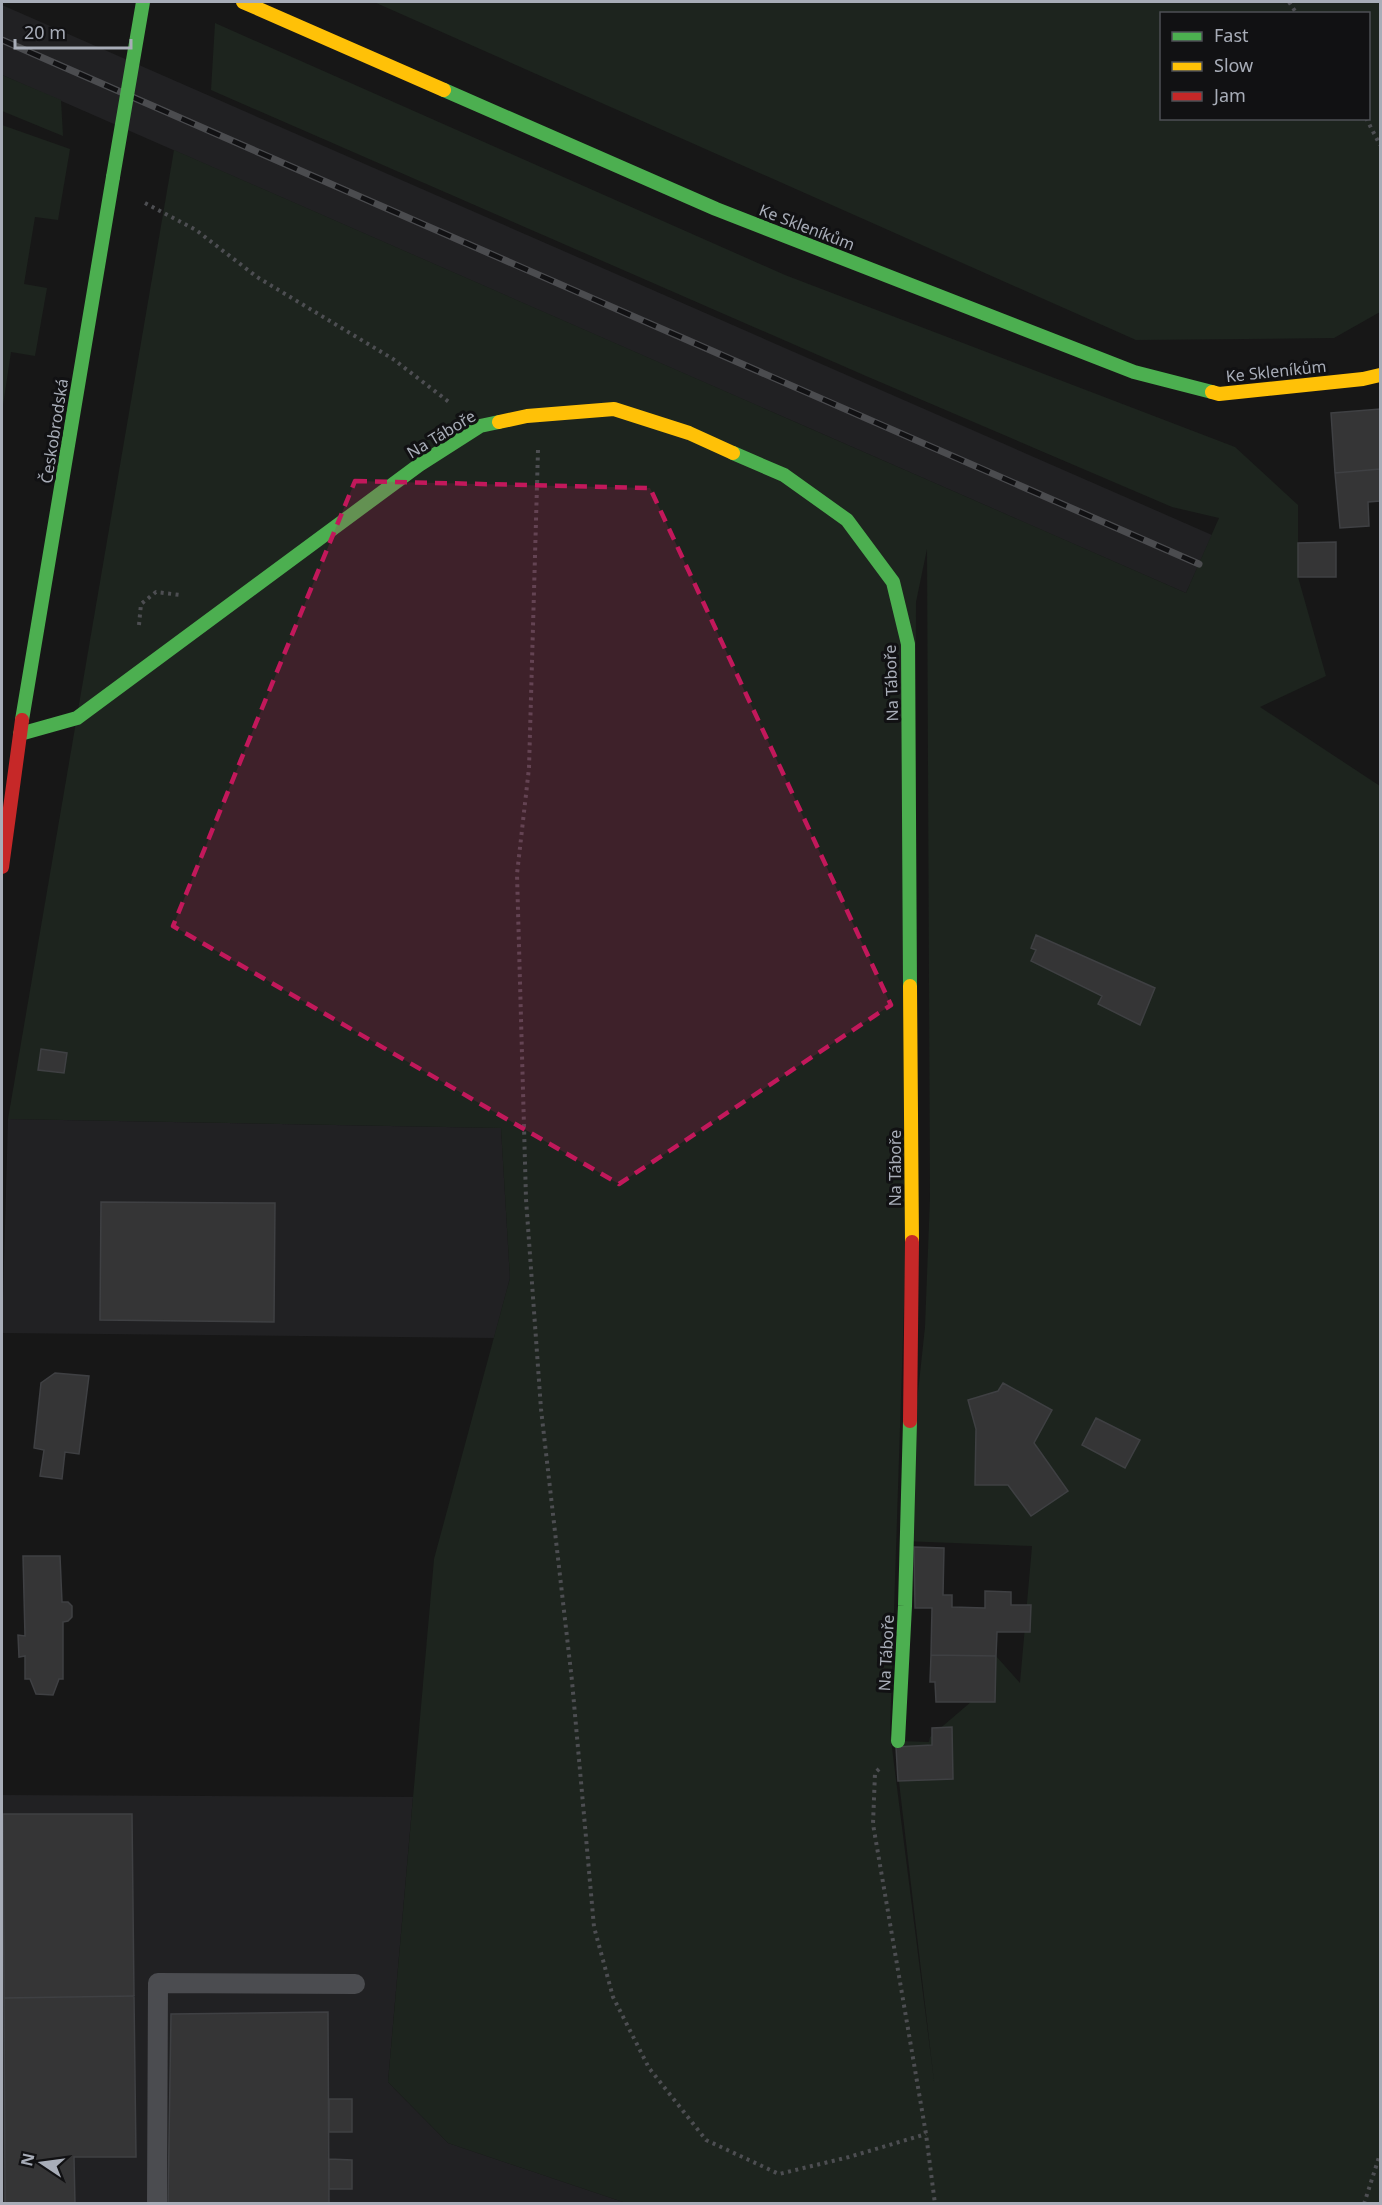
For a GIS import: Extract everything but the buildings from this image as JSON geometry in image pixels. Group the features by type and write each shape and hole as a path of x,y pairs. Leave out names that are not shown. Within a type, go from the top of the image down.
{"street":[{"name":"Českobrodská","path":"2,867 20,734 143,2"},
{"name":"Ke Skleníkům","path":"243,2 716,209 1134,372 1219,394 1363,379 1380,375"},
{"name":"Na Táboře","path":"20,734 77,718 419,465 480,426 527,416 614,409 689,433 784,474 848,520 893,582 908,644 912,1320 905,1606 898,1741"}],"lane":[{"path":"157,2204 158,1983 355,1984"}],"path":[{"path":"1367,120 1380,145"},
{"path":"112,181 196,230 257,277 393,359 480,426"},
{"path":"527,416 539,436 529,768 517,874 526,1200 541,1409 570,1669 594,1927 613,1997 649,2068 706,2140 779,2174 849,2157 926,2134"},
{"path":"898,1741 875,1773 873,1824 926,2134 934,2204"},
{"path":"1364,2204 1380,2154"}],"highlighted area":[{"path":"355,481 650,488 891,1005 619,1184 173,926"}],"shaded area":[{"path":"374,2 1380,2 1380,312 1334,338 1136,340"},
{"path":"2,5 1212,535 1186,593 2,75"},
{"path":"215,23 785,275 1235,447 1298,505 1298,577 1326,676 1260,707 1380,786 1380,2203 626,2203 448,2143 388,2082 434,1559 510,1278 501,1128 8,1119 174,150 1186,593 1219,518 1172,507 211,90","holes":["927,549 930,1198 925,1327 902,1541 1032,1546 1020,1683 996,1656 972,1701 930,1737 929,1742 898,1741 899,1782 934,2081 890,1732 915,971 916,602","1037,935 1155,988 1140,1024 1098,1004 1102,996 1031,961 1036,950 1031,948"]},
{"path":"2,75 61,100 63,136 2,111"},
{"path":"2,125 70,149 58,220 35,217 24,284 47,288 35,356 11,352 2,412"},
{"path":"8,1119 501,1128 510,1278 494,1338 2,1333"},
{"path":"2,1795 413,1797 388,2082 448,2143 626,2203 2,2204"}],"railway":[{"path":"2,40 1199,564"}],"traffic: fast":[{"path":"113,177 143,2"},
{"path":"444,90 716,209 1134,372 1212,392"},
{"path":"22,720 113,177"},
{"path":"20,734 77,718 419,465 480,426 499,422"},
{"path":"733,453 784,475 847,520 893,582 908,644 910,986"},
{"path":"898,1741 905,1606 910,1421"}],"traffic: slow":[{"path":"243,2 444,90"},
{"path":"1212,392 1219,394 1363,379 1380,375"},
{"path":"499,422 527,416 614,409 689,433 733,453"},
{"path":"910,986 912,1242"}],"traffic: jam":[{"path":"2,867 22,720"},
{"path":"910,1421 912,1242"}]}
